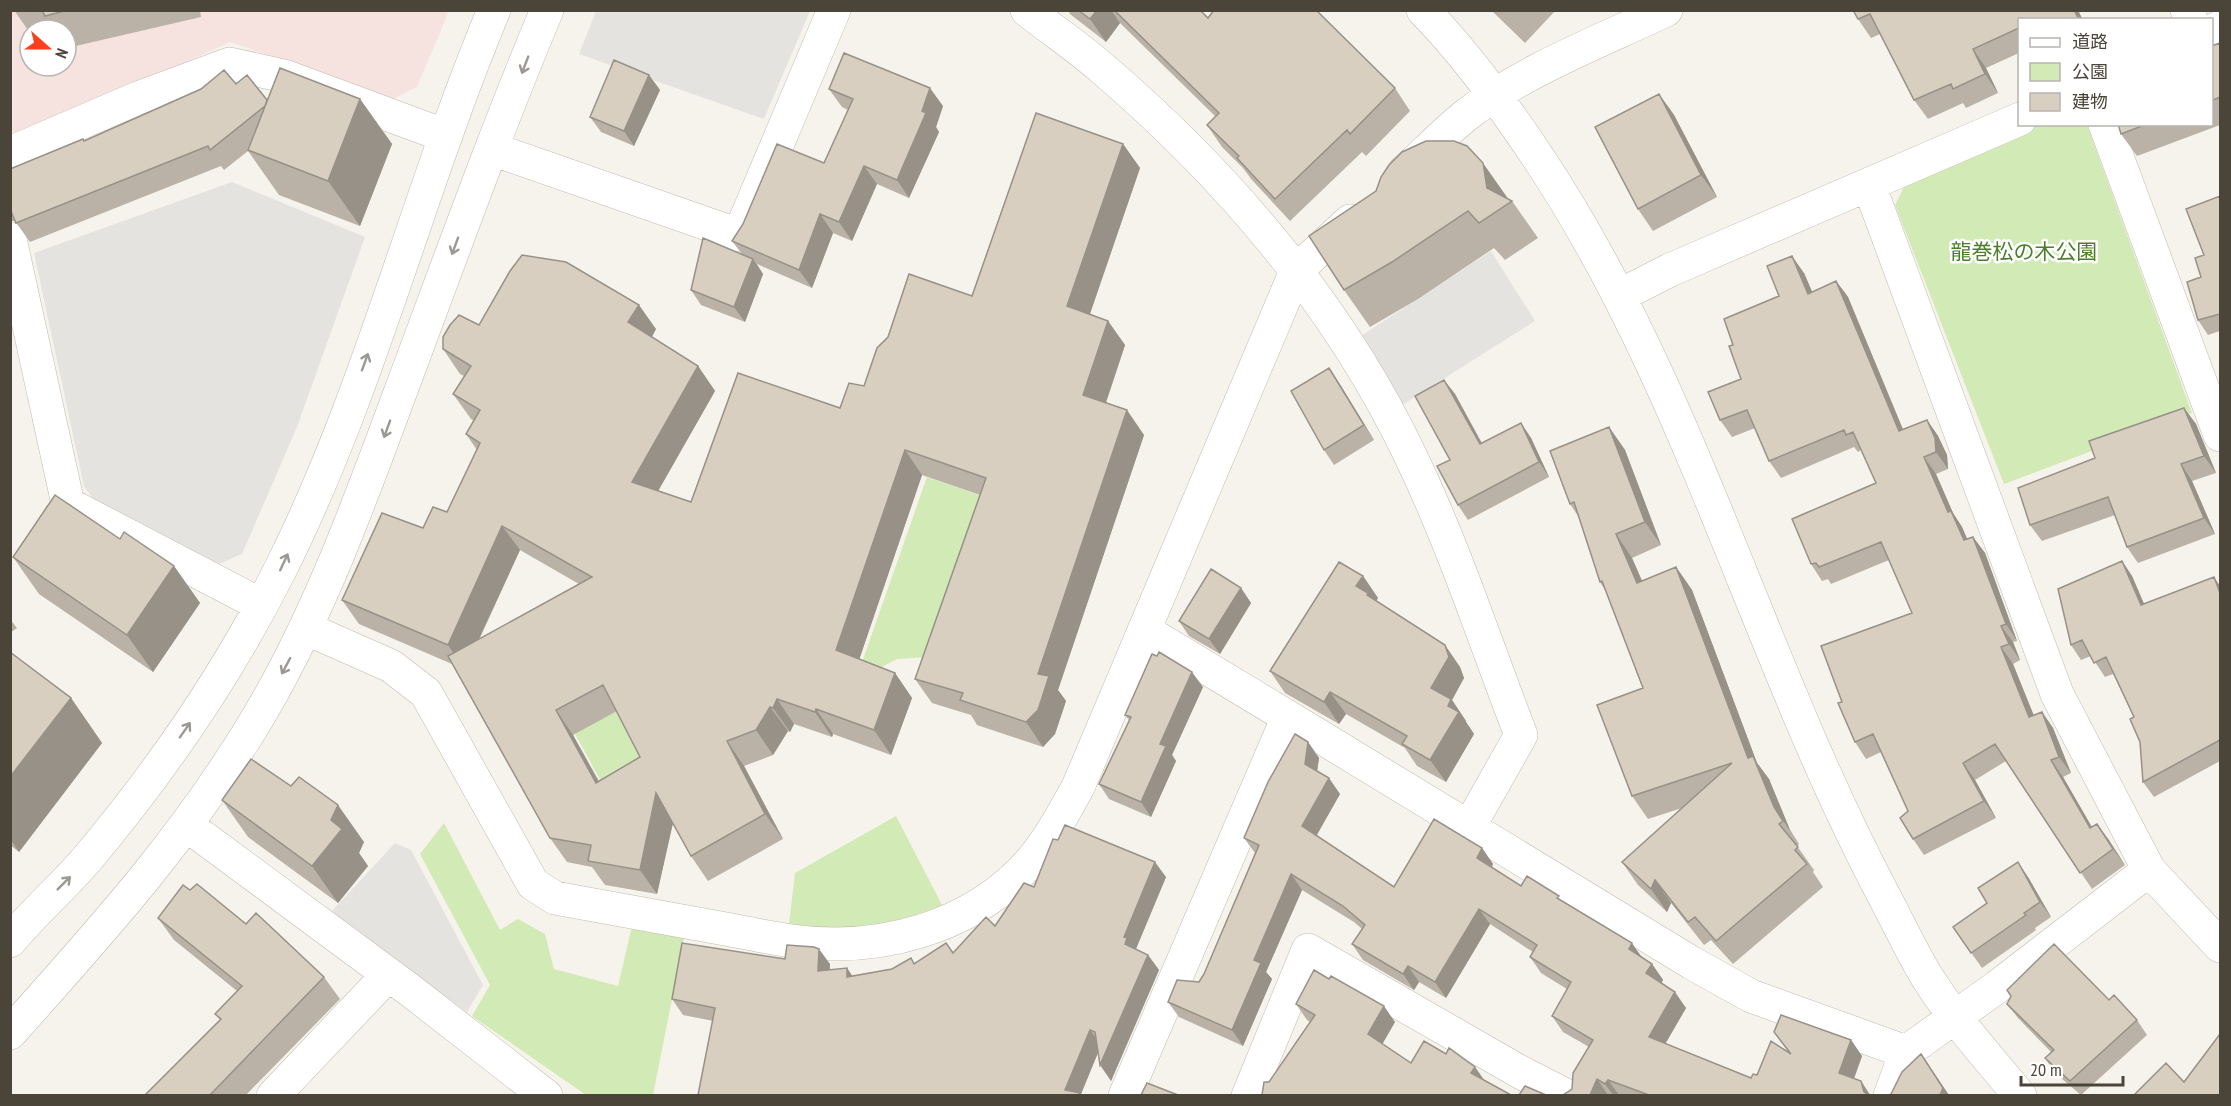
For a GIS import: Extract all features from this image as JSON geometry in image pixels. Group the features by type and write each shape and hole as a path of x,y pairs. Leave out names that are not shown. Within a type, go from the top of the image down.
{"street":[{"path":"17,928 85,862 138,796 189,725 281,568 332,451 494,10"},
{"path":"10,1033 134,894 188,826 245,738 305,628 364,490 492,149 547,10"},
{"path":"492,149 739,235 834,10"},
{"path":"1028,10 1102,68 1174,134 1237,199 1296,271 1363,368 1411,456 1521,735 1469,826"},
{"path":"1423,10 1497,95 1576,213 1621,296 1678,416 1806,733 1856,841 1926,976 1955,1018 2020,1095"},
{"path":"305,628 391,666 426,693 533,885 555,898 794,941 840,944 885,941 921,933 961,914 1001,889 1031,861 1055,828 1078,787 1296,271 1465,116 1548,66 1666,10"},
{"path":"10,153 138,98 230,64 284,76 446,136"},
{"path":"1621,296 1670,270 2018,119"},
{"path":"2106,126 2220,435"},
{"path":"1869,185 2057,694 2149,870 2220,946"},
{"path":"10,239 68,504 261,605"},
{"path":"1144,630 1692,963 1751,996 1906,1052"},
{"path":"1125,1095 1288,717"},
{"path":"188,826 546,1095"},
{"path":"1890,1095 1906,1052 1955,1018 2149,870"},
{"path":"1248,1095 1308,950 1520,1072 1568,1095"},
{"path":"273,1095 388,975"}],"shaded area":[{"path":"11,11 449,11 417,87 393,99 230,42 28,135 11,131"},
{"path":"596,11 810,11 764,119 579,54"},
{"path":"232,182 365,237 297,427 242,554 219,564 98,506 84,486 34,253"},
{"path":"1491,251 1535,321 1402,405 1361,336"},
{"path":"395,843 411,850 483,985 467,1012 331,912"}],"green space":[{"name":"龍巻松の木公園","path":"2035,126 2087,126 2192,413 2004,484 1895,205 1905,185"},
{"path":"927,477 1001,503 927,657 897,659 870,673 860,668"},
{"path":"601,679 655,781 614,805 558,703"},
{"path":"896,816 942,905 902,919 867,926 830,927 789,924 795,873"},
{"path":"444,823 500,930 518,919 545,934 554,969 618,986 633,922 685,933 653,1095 586,1095 472,1016 490,985 420,854"}],"building":[{"path":"42,10 68,10 45,16"},
{"path":"1078,10 1097,10 1090,19"},
{"path":"1114,10 1200,10 1208,18 1214,10 1316,10 1395,88 1350,134 1347,130 1275,199 1237,158 1239,156 1207,125 1219,113"},
{"path":"1853,10 2074,10 2078,18 2018,18 2018,28 1973,49 1985,74 1953,89 1951,84 1914,100 1870,14 1858,19"},
{"path":"2220,43 2220,97 2213,100 2213,45"},
{"path":"844,53 930,88 922,111 926,113 897,180 864,166 839,222 820,214 799,270 732,241 743,224 777,144 824,163 853,99 829,89"},
{"path":"614,60 649,75 624,131 590,117"},
{"path":"280,68 360,99 328,181 248,150"},
{"path":"224,70 236,84 247,75 267,100 265,106 210,150 208,146 16,223 10,209 10,169 83,139 84,141 201,89"},
{"path":"1659,94 1701,175 1638,209 1595,127"},
{"path":"1036,113 1123,144 1067,306 1108,321 1083,395 1127,410 1038,674 1049,676 1038,710 1026,722 960,700 963,693 915,679 986,478 905,450 836,650 895,673 874,730 816,709 815,712 777,699 756,730 727,741 765,814 691,856 656,793 640,870 588,861 591,845 550,838 448,656 592,577 502,526 448,645 342,600 382,513 423,528 433,507 447,512 480,443 466,434 480,410 453,394 471,366 443,349 443,337 459,315 479,325 510,271 522,255 566,262 639,305 628,322 698,366 632,482 691,502 738,373 840,408 849,383 864,386 877,348 888,337 909,274 972,296","holes":["603,685 640,757 596,783 556,710"]},
{"path":"2119,126 2142,126 2121,134"},
{"path":"1426,141 1454,141 1467,146 1483,163 1487,188 1512,201 1479,223 1468,211 1392,262 1344,290 1309,236 1376,191 1389,165 1402,152"},
{"path":"2220,196 2220,314 2198,320 2187,282 2201,277 2195,258 2204,255 2186,209"},
{"path":"703,238 753,259 734,307 691,290"},
{"path":"1792,256 1808,294 1836,281 1899,431 1927,420 1935,438 1936,452 1924,457 1948,512 1951,511 1964,540 1973,537 2006,624 2001,626 2009,644 2001,647 2029,717 2042,712 2059,757 2051,760 2090,828 2097,824 2113,849 2080,873 1995,744 1963,763 1984,801 1913,839 1900,818 1908,811 1873,734 1855,742 1838,703 1842,702 1821,646 1912,613 1881,542 1819,567 1816,563 1811,564 1792,519 1876,483 1853,432 1846,435 1844,430 1769,461 1747,410 1720,420 1708,392 1741,379 1729,346 1733,345 1724,319 1779,296 1767,266"},
{"path":"1329,368 1364,425 1324,450 1291,391"},
{"path":"1444,380 1480,444 1521,423 1539,462 1458,505 1437,466 1450,460 1415,396"},
{"path":"2184,408 2204,456 2181,464 2204,518 2127,547 2108,497 2030,525 2018,488 2095,458 2089,441"},
{"path":"1609,427 1645,522 1616,534 1637,583 1676,567 1748,758 1753,756 1774,807 1783,821 1779,824 1798,847 1795,850 1807,864 1716,941 1695,917 1688,922 1655,880 1651,889 1622,862 1732,763 1632,796 1597,705 1643,688 1602,581 1600,582 1574,502 1570,504 1550,451"},
{"path":"55,495 120,539 124,532 174,566 127,635 13,557"},
{"path":"2122,561 2141,605 2214,577 2220,593 2220,740 2143,782 2140,742 2130,719 2134,717 2106,657 2094,663 2082,640 2071,645 2058,589"},
{"path":"1339,562 1363,576 1356,586 1368,593 1367,595 1445,645 1449,657 1431,688 1451,699 1448,706 1459,712 1430,760 1402,744 1407,736 1330,692 1324,702 1270,671"},
{"path":"1211,569 1241,588 1209,639 1179,621"},
{"path":"10,652 71,698 10,777"},
{"path":"1159,652 1192,672 1160,744 1166,746 1141,802 1099,784 1131,717 1125,715 1152,654 1157,656"},
{"path":"1295,734 1308,742 1305,764 1329,778 1302,826 1394,887 1434,819 1482,848 1477,858 1521,886 1527,876 1559,896 1557,898 1632,943 1629,949 1652,964 1646,973 1675,992 1649,1037 1751,1078 1753,1074 1757,1075 1771,1041 1791,1054 1774,1032 1781,1015 1851,1040 1839,1073 1861,1081 1864,1092 1869,1095 1649,1095 1608,1080 1605,1084 1597,1079 1590,1095 1563,1095 1572,1089 1573,1073 1593,1040 1552,1016 1571,982 1530,957 1537,945 1479,909 1435,982 1408,966 1403,974 1352,944 1365,925 1343,906 1291,874 1254,960 1261,963 1232,1030 1168,1002 1177,980 1199,982 1204,974 1259,845 1244,838 1268,782"},
{"path":"251,759 291,786 299,777 338,805 331,820 342,829 312,866 222,800"},
{"path":"1065,825 1155,862 1124,937 1127,938 1125,944 1148,955 1100,1065 1095,1032 1090,1030 1065,1090 1080,1093 1078,1095 698,1095 715,1008 672,999 682,943 785,959 787,945 814,947 819,949 818,971 847,968 847,977 892,969 911,958 914,964 946,943 953,953 986,917 995,926 1024,883 1034,887 1053,839 1058,840"},
{"path":"2018,862 2040,902 2024,913 2026,915 1971,953 1953,927 1987,903 1978,888"},
{"path":"197,884 246,924 256,913 324,977 210,1095 145,1095 221,1019 215,1014 242,986 158,918 183,885 190,890"},
{"path":"2054,944 2109,1000 2114,995 2137,1020 2070,1081 2045,1058 2054,1050 2007,1004 2011,996 2007,990"},
{"path":"1314,970 1329,979 1331,976 1384,1006 1368,1034 1411,1063 1424,1041 1446,1054 1449,1048 1475,1067 1471,1073 1511,1095 1262,1095 1264,1082 1269,1082 1315,1015 1296,1004"},
{"path":"2220,1034 2220,1095 2134,1095 2166,1063 2184,1082"},
{"path":"1921,1054 1943,1088 1940,1095 1889,1095 1902,1072"},
{"path":"1147,1083 1178,1095 1141,1095"},
{"path":"1525,1086 1546,1095 1519,1095"}]}
